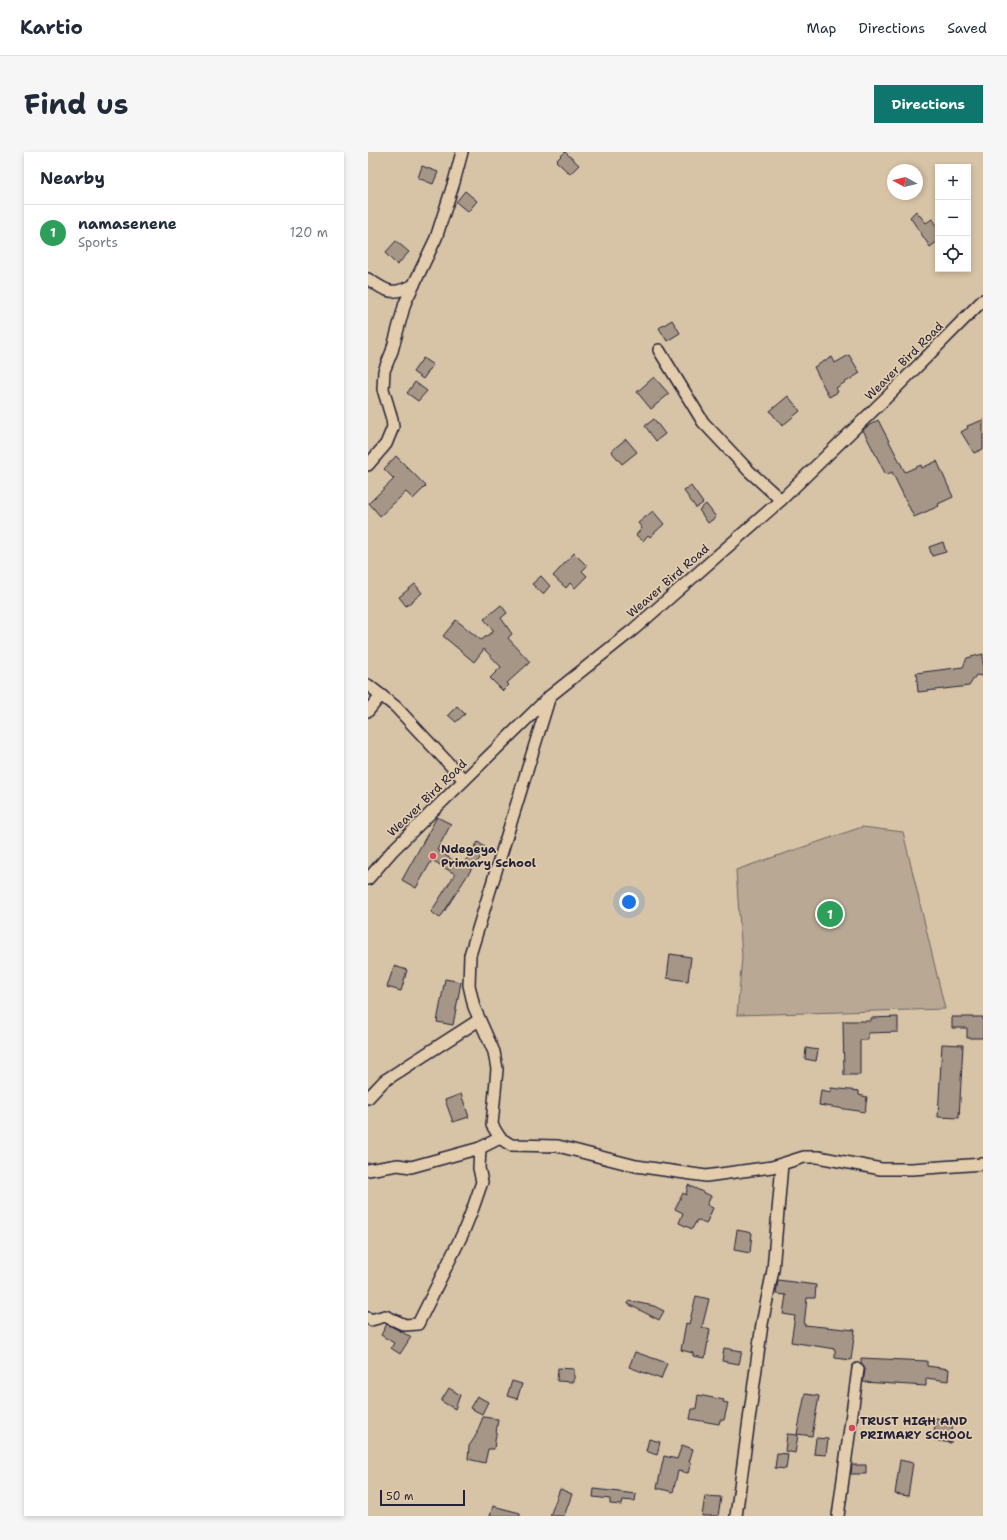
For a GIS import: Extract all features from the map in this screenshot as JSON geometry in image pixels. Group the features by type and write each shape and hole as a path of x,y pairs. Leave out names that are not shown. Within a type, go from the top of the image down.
{"street":[{"path":"368,466 386,444 393,427 383,389 384,370 392,350 405,303 436,238 462,152"},
{"path":"368,279 388,292 402,291 414,285"},
{"name":"Weaver Bird Road","path":"368,879 393,850 550,696 634,629 781,500 888,396 983,300"},
{"path":"659,350 703,422 749,471 781,500"},
{"path":"368,685 396,707 464,780"},
{"path":"368,712 381,695"},
{"path":"550,696 470,955 469,985 474,1007 494,1052 497,1069 492,1125 500,1138 511,1145 558,1146 636,1166 706,1176 772,1168 804,1157 818,1156 881,1169 912,1169 983,1164"},
{"path":"368,1098 384,1081 480,1020"},
{"path":"368,1170 398,1165 411,1166 480,1148 500,1138"},
{"path":"368,1318 371,1320 385,1316 405,1325 418,1324 463,1233 473,1208 482,1182 479,1168 480,1148"},
{"path":"736,1516 762,1324 773,1270 782,1164"},
{"path":"838,1516 858,1370"}],"shaded area":[{"path":"862,827 903,832 945,1009 737,1015 742,957 736,870"}],"building":[{"path":"565,152 579,165 570,174 556,161"},
{"path":"422,166 438,172 433,184 418,178"},
{"path":"465,191 477,201 468,212 456,202"},
{"path":"916,211 926,223 932,219 935,224 935,243 930,247 910,217"},
{"path":"396,241 409,252 397,265 385,253"},
{"path":"672,320 680,333 667,341 659,328"},
{"path":"849,355 860,373 836,388 838,392 829,397 814,367 832,357 835,363"},
{"path":"423,358 433,365 423,379 413,372"},
{"path":"654,377 669,394 651,409 637,392"},
{"path":"415,382 427,391 418,401 407,393"},
{"path":"788,396 800,411 782,426 770,411"},
{"path":"654,419 665,434 656,441 645,426"},
{"path":"878,420 905,472 921,465 922,468 937,461 953,497 938,504 939,506 914,517 892,472 886,475 863,430"},
{"path":"983,420 983,449 974,453 961,432 968,428 967,426"},
{"path":"626,439 637,452 622,464 611,451"},
{"path":"396,456 426,486 413,499 406,492 380,516 369,503 394,479 384,469"},
{"path":"691,486 703,503 696,508 684,491"},
{"path":"706,504 716,517 708,523 699,510"},
{"path":"653,511 664,524 650,537 648,535 643,541 636,535 642,528 638,523"},
{"path":"943,542 946,552 932,556 929,547"},
{"path":"574,553 587,566 582,571 587,576 575,588 570,583 566,588 553,576"},
{"path":"541,576 550,586 543,594 532,584"},
{"path":"415,584 422,593 406,606 399,597"},
{"path":"501,605 507,613 501,618 512,634 508,638 530,662 507,683 509,685 503,691 490,678 501,667 484,649 474,662 443,636 456,620 481,640 494,631 484,619"},
{"path":"983,654 983,676 976,675 969,686 918,692 918,678 916,673 963,667 967,658"},
{"path":"457,706 465,714 456,722 448,715"},
{"path":"437,817 451,824 437,850 462,866 478,842 486,848 440,918 431,912 455,874 432,860 416,888 402,880"},
{"path":"670,954 691,957 688,981 667,978"},
{"path":"394,966 407,970 401,991 387,987"},
{"path":"445,979 461,982 453,1025 437,1022"},
{"path":"898,1017 898,1032 868,1033 868,1040 860,1040 860,1075 844,1075 843,1021 871,1021 871,1018"},
{"path":"952,1017 983,1017 983,1038 967,1038 967,1028 952,1028"},
{"path":"942,1044 963,1045 959,1118 938,1117"},
{"path":"806,1048 818,1050 816,1061 805,1059"},
{"path":"831,1088 859,1091 859,1095 867,1097 865,1112 819,1105 821,1090 831,1092"},
{"path":"461,1094 469,1117 453,1122 445,1100"},
{"path":"688,1185 711,1196 707,1205 713,1208 706,1224 697,1220 692,1229 679,1223 683,1213 675,1209 683,1193 686,1195"},
{"path":"737,1230 752,1233 750,1253 734,1250"},
{"path":"778,1280 816,1285 815,1298 807,1298 804,1325 855,1330 851,1360 835,1358 835,1349 791,1342 795,1316 783,1314 786,1295 776,1294"},
{"path":"696,1296 709,1299 702,1327 710,1329 705,1358 693,1356 693,1353 681,1350 686,1323 689,1324"},
{"path":"629,1301 654,1306 664,1311 659,1320 628,1304"},
{"path":"387,1324 411,1337 400,1354 391,1348 394,1343 381,1335"},
{"path":"724,1348 742,1351 739,1364 722,1361"},
{"path":"635,1352 667,1363 661,1379 629,1367"},
{"path":"861,1358 927,1361 927,1366 949,1369 948,1381 926,1378 926,1386 863,1382 865,1370 861,1363"},
{"path":"558,1368 574,1369 574,1382 557,1381"},
{"path":"512,1381 522,1384 517,1399 507,1396"},
{"path":"449,1388 460,1395 455,1409 441,1401"},
{"path":"805,1394 819,1396 812,1436 797,1434"},
{"path":"698,1395 724,1400 723,1402 728,1403 724,1420 720,1420 719,1424 690,1419 692,1409 696,1409"},
{"path":"477,1396 488,1402 482,1414 470,1408"},
{"path":"483,1417 498,1419 494,1449 488,1449 485,1463 468,1459 469,1446 475,1437"},
{"path":"936,1418 953,1420 951,1443 933,1440"},
{"path":"787,1434 798,1435 795,1453 785,1451"},
{"path":"816,1438 828,1439 826,1455 814,1454"},
{"path":"649,1439 660,1442 657,1455 646,1451"},
{"path":"682,1445 693,1449 689,1462 691,1463 688,1473 678,1471 673,1492 657,1488 664,1456 677,1459"},
{"path":"777,1453 788,1454 786,1469 775,1468"},
{"path":"900,1460 913,1463 908,1496 895,1494"},
{"path":"852,1465 866,1465 866,1474 851,1474"},
{"path":"560,1489 572,1494 564,1516 550,1516"},
{"path":"594,1489 636,1494 635,1501 623,1500 622,1505 610,1504 610,1499 593,1497"},
{"path":"705,1496 721,1497 718,1516 702,1516"},
{"path":"493,1506 520,1513 520,1516 490,1516"}],"place":[{"name":"Ndegeya Primary School","path":"433,856"},
{"name":"namasenene","path":"830,914"},
{"name":"TRUST HIGH AND PRIMARY SCHOOL","path":"852,1428"}]}
